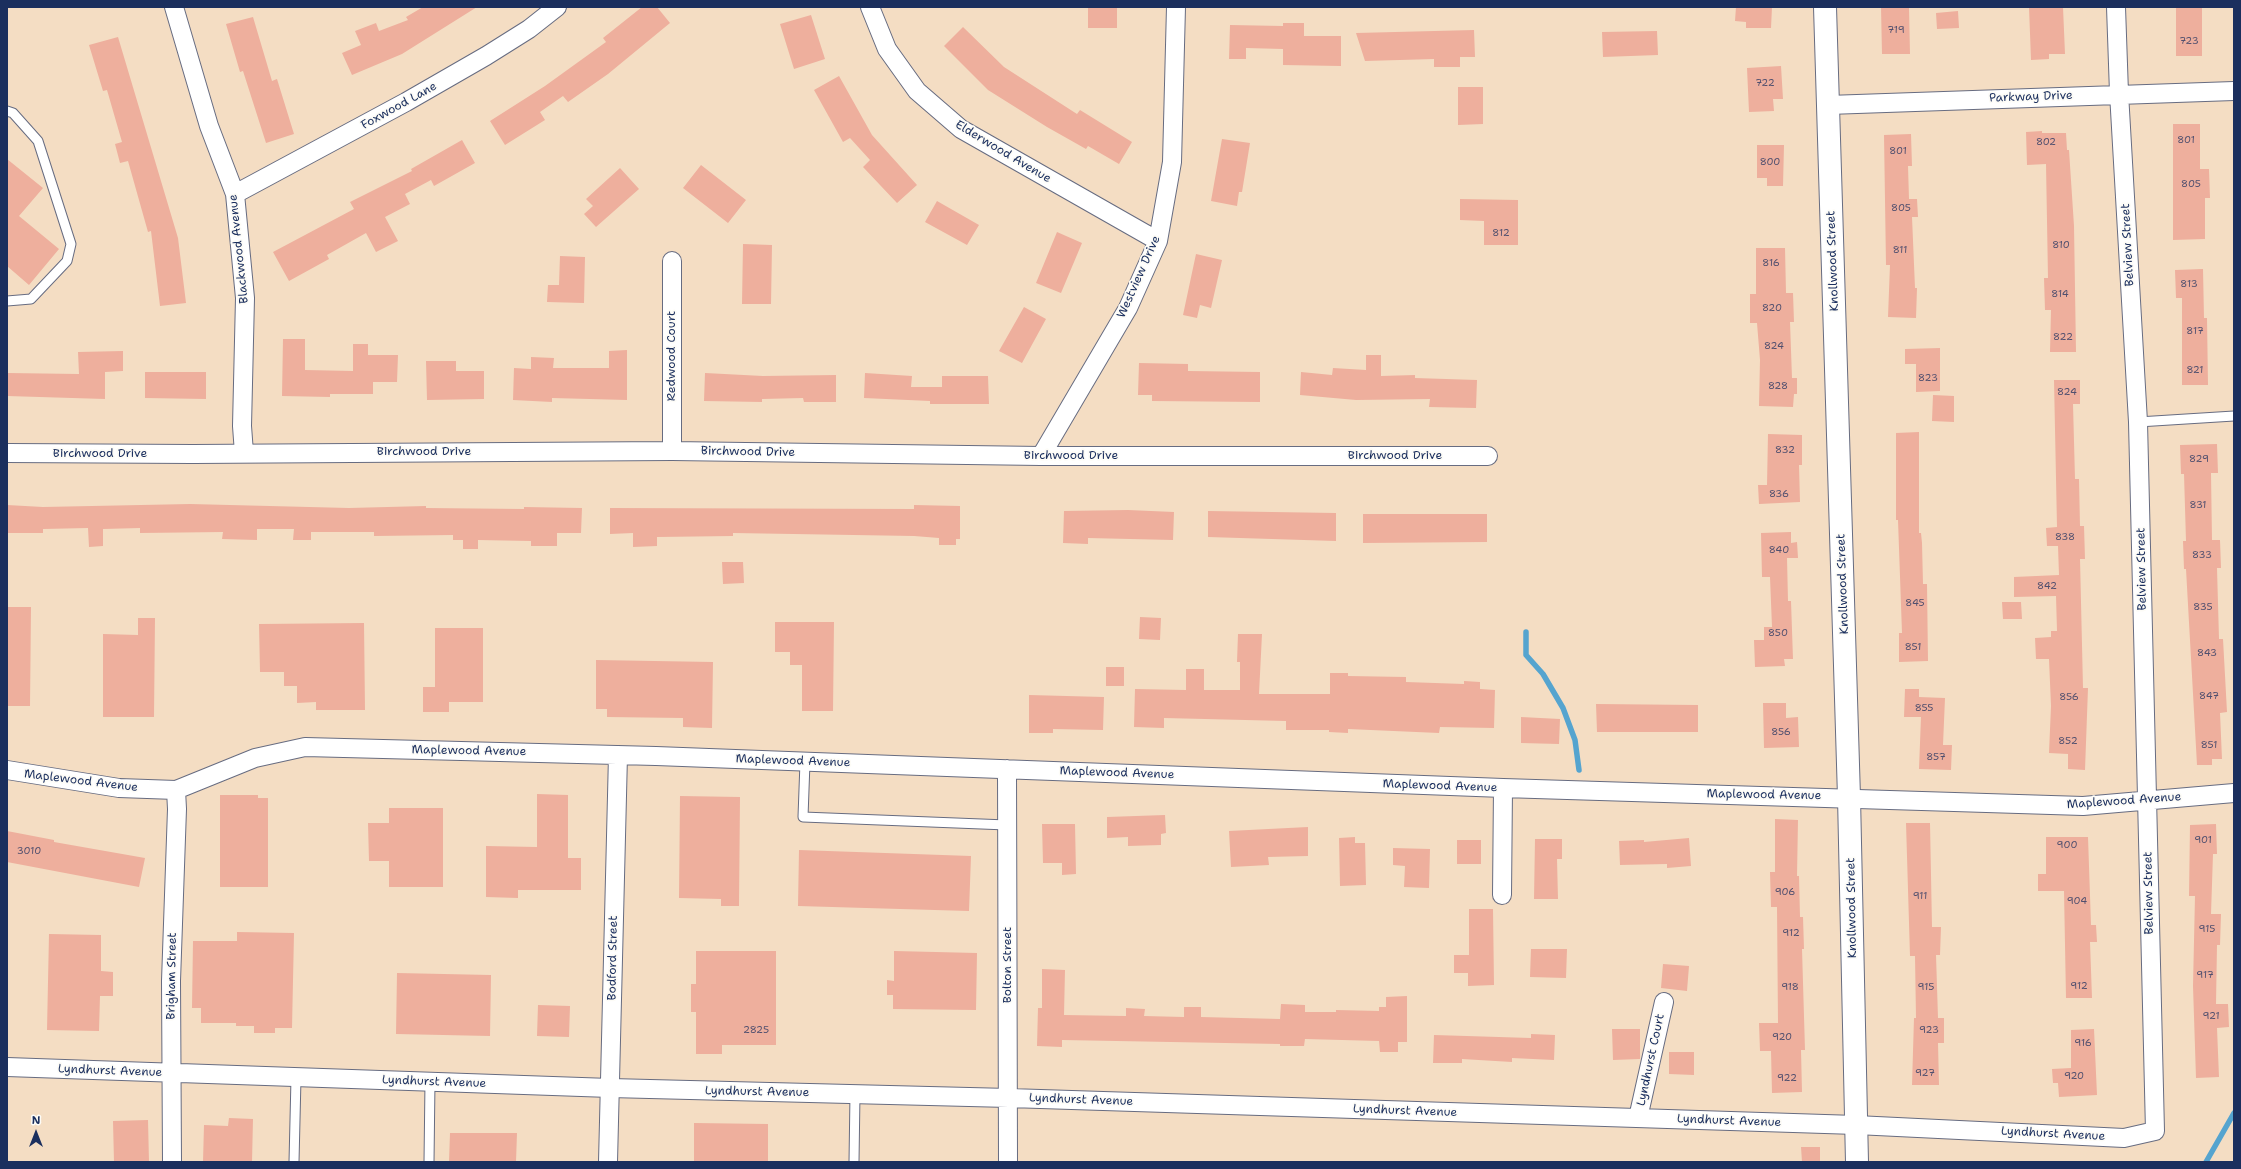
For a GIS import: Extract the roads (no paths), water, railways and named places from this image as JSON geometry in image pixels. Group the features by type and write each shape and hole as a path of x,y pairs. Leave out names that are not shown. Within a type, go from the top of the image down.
{"main road":[{"name":"Knollwood Street","path":"1825,7 1849,797 1857,1162"}],"street":[{"name":"Blackwood Avenue","path":"174,7 209,126 235,194 245,298 242,426 244,453"},
{"name":"Foxwood Lane","path":"235,194 406,102 486,56 529,29 557,7"},
{"name":"Elderwood Avenue","path":"870,7 887,49 917,91 961,129 1158,241"},
{"name":"Westview Drive","path":"1041,456 1128,308 1158,241 1172,162 1176,7"},
{"name":"Belview Street","path":"2116,7 2119,93 2138,422 2155,1131"},
{"name":"Parkway Drive","path":"1828,105 2119,93 2234,91"},
{"name":"Redwood Court","path":"672,261 672,451"},
{"name":"Birchwood Drive","path":"7,454 672,451 1041,456 1488,456"},
{"name":"Maplewood Avenue","path":"7,770 119,788 176,790 255,758 305,747 618,755 1504,788 1849,797 2083,806 2234,793"},
{"name":"Bodford Street","path":"608,1162 618,755"},
{"name":"Bolton Street","path":"1007,769 1008,1162"},
{"path":"1502,895 1504,788"},
{"name":"Brigham Street","path":"172,1162 171,1073 177,809 176,790"},
{"name":"Lyndhurst Court","path":"1638,1118 1664,1002"},
{"name":"Lyndhurst Avenue","path":"7,1067 610,1088 1009,1098 1856,1125 2124,1138 2155,1131"}],"lane":[{"path":"7,110 13,113 38,141 71,244 67,261 31,299 7,301"},
{"path":"2138,422 2234,416"},
{"path":"805,762 803,817 1007,825"},
{"path":"294,1162 296,1078"},
{"path":"429,1162 430,1082"},
{"path":"854,1162 855,1094"}],"waterway":[{"path":"1526,632 1526,655 1543,674 1563,708 1575,740 1579,770"},
{"path":"2206,1162 2234,1113"}]}
